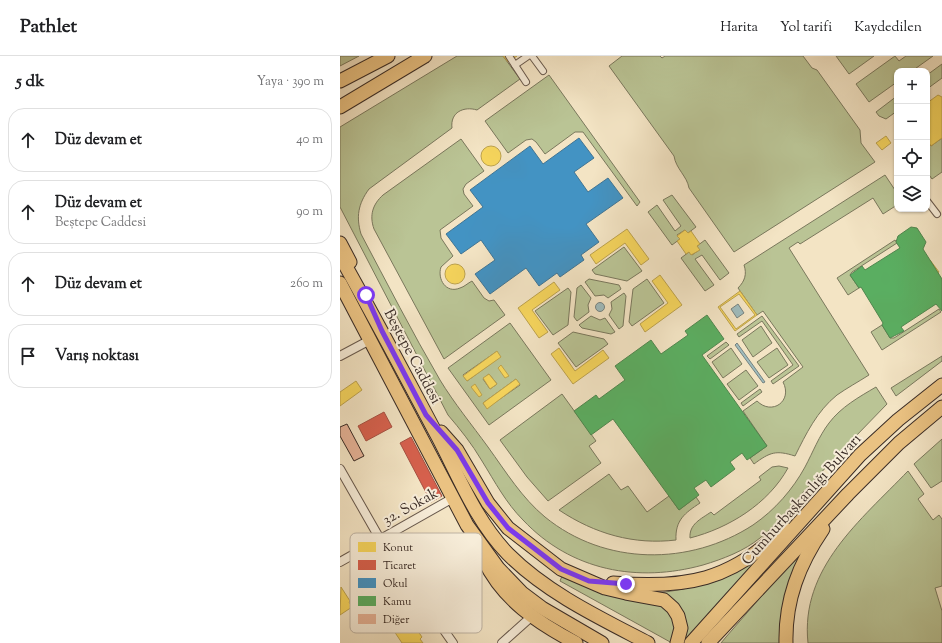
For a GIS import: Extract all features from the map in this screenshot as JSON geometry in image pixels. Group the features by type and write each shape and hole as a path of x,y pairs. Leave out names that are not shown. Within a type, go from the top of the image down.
{"main road":[{"path":"340,81 388,56"},
{"path":"342,107 425,56"},
{"path":"340,243 382,331"},
{"name":"Beştepe Caddesi","path":"340,256 382,331 470,499 487,528 508,553 530,573 564,597 648,643"},
{"name":"Beştepe Caddesi","path":"340,283 471,533"},
{"path":"340,300 356,329 370,340"},
{"name":"Cumhurbaşkanlığı Bulvarı","path":"691,643 860,454 898,420 942,385"},
{"name":"Cumhurbaşkanlığı Bulvarı","path":"708,643 899,442 942,406"},
{"path":"426,415 457,450 488,503 508,528 561,569 626,594 664,600 673,608 678,616 680,628 677,643"},
{"path":"589,581 654,586 699,580 727,571 752,557 777,536 835,474 860,454"},
{"path":"786,643 789,606 799,569 820,534 848,494"},
{"name":"Beştepe Caddesi","path":"467,525 473,533"},
{"name":"Beştepe Caddesi","path":"482,546 498,568 522,593 542,608 602,643"},
{"name":"Beştepe Caddesi","path":"482,554 496,582 508,596 531,617 576,643"}],"street":[{"path":"509,56 526,82"},
{"path":"515,65 528,56"},
{"path":"532,56 543,71"},
{"path":"930,205 937,214"},
{"path":"340,356 370,340"},
{"path":"340,469 377,533"},
{"name":"32. Sokak","path":"389,533 453,498"},
{"name":"32. Sokak","path":"340,562 350,556"},
{"path":"502,643 531,617"},
{"path":"446,633 453,643"}],"green space":[{"path":"340,56 359,56 340,66"},
{"path":"457,56 503,56 520,79 477,110 467,109 456,114 453,118 452,128 369,189 360,205 358,216 359,228 445,389 529,502 545,517 569,533 594,545 621,552 648,555 675,553 702,548 728,538 753,525 769,513 789,491 800,475 825,428 845,407 876,387 887,404 826,467 773,527 747,547 726,557 703,565 654,573 630,572 607,568 584,561 562,551 542,537 523,520 511,507 470,443 448,415 340,207 340,127"},
{"path":"622,56 660,56 662,58 665,56 803,56 812,68 817,70 860,130 861,143 875,162 734,252 689,188 675,161 674,156 609,66"},
{"path":"836,56 874,56 849,74"},
{"path":"895,56 899,61 906,56 933,56 916,68 894,68 894,84 869,102 856,84"},
{"path":"942,64 942,78 930,87 930,73"},
{"path":"549,75 640,202 637,206 583,132 575,132 545,154 532,139 526,140 508,153 485,121"},
{"path":"894,98 894,113 886,119 879,116 876,112"},
{"path":"942,138 942,172 932,179 930,176 930,144 931,146"},
{"path":"461,139 484,171 466,184 463,189 464,194 473,206 440,230 441,238 453,256 441,267 440,276 444,284 451,289 462,287 472,281 484,298 489,301 494,300 505,315 444,359 374,229 372,214 374,206 383,195"},
{"path":"885,175 894,188 894,207 883,214 873,198 800,244 798,242 789,248 869,375 830,401 813,423 795,456 783,453 773,453 754,464 750,458 767,446 743,411 757,401 769,407 774,407 779,404 785,395 783,382 803,367 763,311 757,315 738,288 745,277 744,265"},
{"path":"672,195 696,227 688,233 685,230 677,235 680,239 672,245 648,212 657,205 675,231 681,226 663,200"},
{"path":"705,240 729,273 720,280 702,255 695,259 714,285 705,291 681,258 689,252 692,255 699,250 697,246"},
{"path":"895,240 897,243 852,272 850,275 859,288 848,295 837,278"},
{"path":"624,247 642,271 627,281 595,274 592,270"},
{"path":"589,279 619,285 621,289 608,298 604,295 595,296 585,282"},
{"path":"647,279 664,303 632,326 629,322 633,289"},
{"path":"581,285 591,298 588,305 589,312 577,321 574,317 577,288"},
{"path":"568,288 571,292 568,325 553,335 535,311"},
{"path":"624,293 626,296 623,326 619,329 609,315 612,309 611,302"},
{"path":"939,309 941,312 882,350 871,332 882,325 890,338 894,338"},
{"path":"591,316 600,320 605,318 615,332 611,334 582,328 579,325"},
{"path":"762,316 799,366 773,384 771,381 793,365 762,321 739,337 737,334"},
{"path":"510,323 551,380 489,425 448,368","holes":["496,352 500,357 467,381 463,375","489,374 497,384 490,389 483,379","516,379 520,385 487,408 483,403"]},
{"path":"761,326 772,343 753,357 742,340"},
{"path":"573,332 604,339 608,344 576,367 558,343"},
{"path":"726,342 729,345 710,359 707,356"},
{"path":"731,348 742,364 723,378 712,362"},
{"path":"777,348 788,365 769,378 757,362"},
{"path":"942,356 942,361 896,396 891,388"},
{"path":"746,370 758,386 739,400 727,384"},
{"path":"760,389 762,392 743,406 741,403"},
{"path":"562,394 596,441 589,446 601,463 548,501 527,477 500,440"},
{"path":"942,439 942,481 931,488 914,464"},
{"path":"779,466 788,468 780,481 770,493 746,513 719,528 690,538 691,529 700,520 711,512 714,515 761,480 759,477 772,467"},
{"path":"908,471 924,494 918,499 933,520 939,515 942,519 942,586 935,588 942,611 942,643 808,643 808,616 814,591 824,569 837,547 854,527"},
{"path":"609,474 621,490 628,486 647,512 669,496 679,510 696,497 700,503 690,510 679,522 676,540 660,541 645,541 615,536 587,526 559,510"},
{"path":"814,536 781,643 721,643 726,637"},
{"path":"758,559 685,643 681,643 683,640 659,593 698,586 723,578"},
{"path":"562,576 663,603 676,625 672,643 560,581"}],"water":[{"path":"600,302 605,307 600,312 595,307"},
{"path":"738,304 744,313 737,318 731,309"},
{"path":"737,343 765,382 763,383 735,345"}],"building: Konut":[{"path":"503,56 517,56 508,62"},
{"path":"938,95 942,97 942,138 931,146 930,144 930,101"},
{"path":"886,136 891,143 882,150 876,143"},
{"path":"491,146 498,149 501,156 498,163 491,166 484,163 481,156 484,149"},
{"path":"627,229 649,259 641,265 625,243 596,264 590,255"},
{"path":"685,230 688,233 691,231 700,244 697,246 700,250 691,255 689,252 686,254 677,241 680,239 677,236"},
{"path":"912,235 916,237 917,242 916,246 911,250 939,294 942,292 942,303 938,298 892,327 861,278 907,249 904,240 907,236"},
{"path":"911,239 914,242 911,245 908,242"},
{"path":"909,251 915,261 905,267 899,257"},
{"path":"908,254 934,295 893,320 885,308 883,309 881,305 879,307 874,299 876,297 873,294 876,292 868,280"},
{"path":"930,260 939,272 927,279 919,267"},
{"path":"455,264 462,267 465,274 462,281 455,284 448,281 445,274 448,267"},
{"path":"892,267 902,270 884,282 885,271"},
{"path":"902,270 906,271 917,290 916,293 898,305 895,304 883,285 884,282"},
{"path":"906,271 917,271 921,276 922,284 917,290"},
{"path":"874,273 880,283 871,289 864,279"},
{"path":"660,275 682,305 645,332 640,324 668,303 652,281"},
{"path":"900,275 909,279 913,288 909,297 900,301 891,297 887,288 891,279"},
{"path":"554,282 560,290 532,310 548,332 539,338 518,308"},
{"path":"883,285 895,304 887,306 878,299 878,291"},
{"path":"931,286 937,296 927,302 921,292"},
{"path":"740,291 757,315 735,331 718,307","holes":["739,294 755,315 736,329 720,307"]},
{"path":"916,293 917,301 913,307 905,309 898,305"},
{"path":"896,308 902,318 892,324 886,314"},
{"path":"559,348 575,371 603,350 609,358 573,384 551,354"},
{"path":"497,351 501,357 467,381 463,376"},
{"path":"501,365 509,376 505,378 498,368"},
{"path":"489,374 497,384 490,389 483,378"},
{"path":"516,379 520,384 487,409 483,403"},
{"path":"356,381 362,390 340,406 340,392"},
{"path":"475,384 482,395 479,397 471,387"},
{"path":"341,587 350,601 350,608 340,615"},
{"path":"395,633 419,633 422,637 420,639 423,643 402,643"}],"building: Ticaret":[{"path":"384,412 392,427 366,441 358,426"},
{"path":"411,437 442,496 431,502 400,443"}],"building: Okul":[{"path":"579,138 594,158 574,172 588,192 608,178 623,198 586,224 599,242 581,255 584,260 560,277 557,273 539,286 526,268 490,294 475,274 495,260 481,240 461,254 446,234 483,207 470,190 530,146 543,164"}],"building: Kamu":[{"path":"911,227 917,228 926,242 923,249 942,279 942,311 936,304 901,327 904,331 890,338 882,325 883,323 861,287 859,288 850,275 862,266 865,270 900,248 896,242 898,236"},
{"path":"707,315 724,339 702,355 767,446 747,460 742,453 730,462 735,469 711,487 706,480 694,488 699,495 679,510 613,419 591,435 574,411 596,395 599,399 625,380 615,366 651,340 661,354 688,335 685,331"}],"building: Diğer":[{"path":"347,424 364,456 354,461 340,436 340,427"}],"route":[{"path":"366,295 382,331 426,415 457,450 488,503 508,528 561,569 589,581 626,584"}]}
